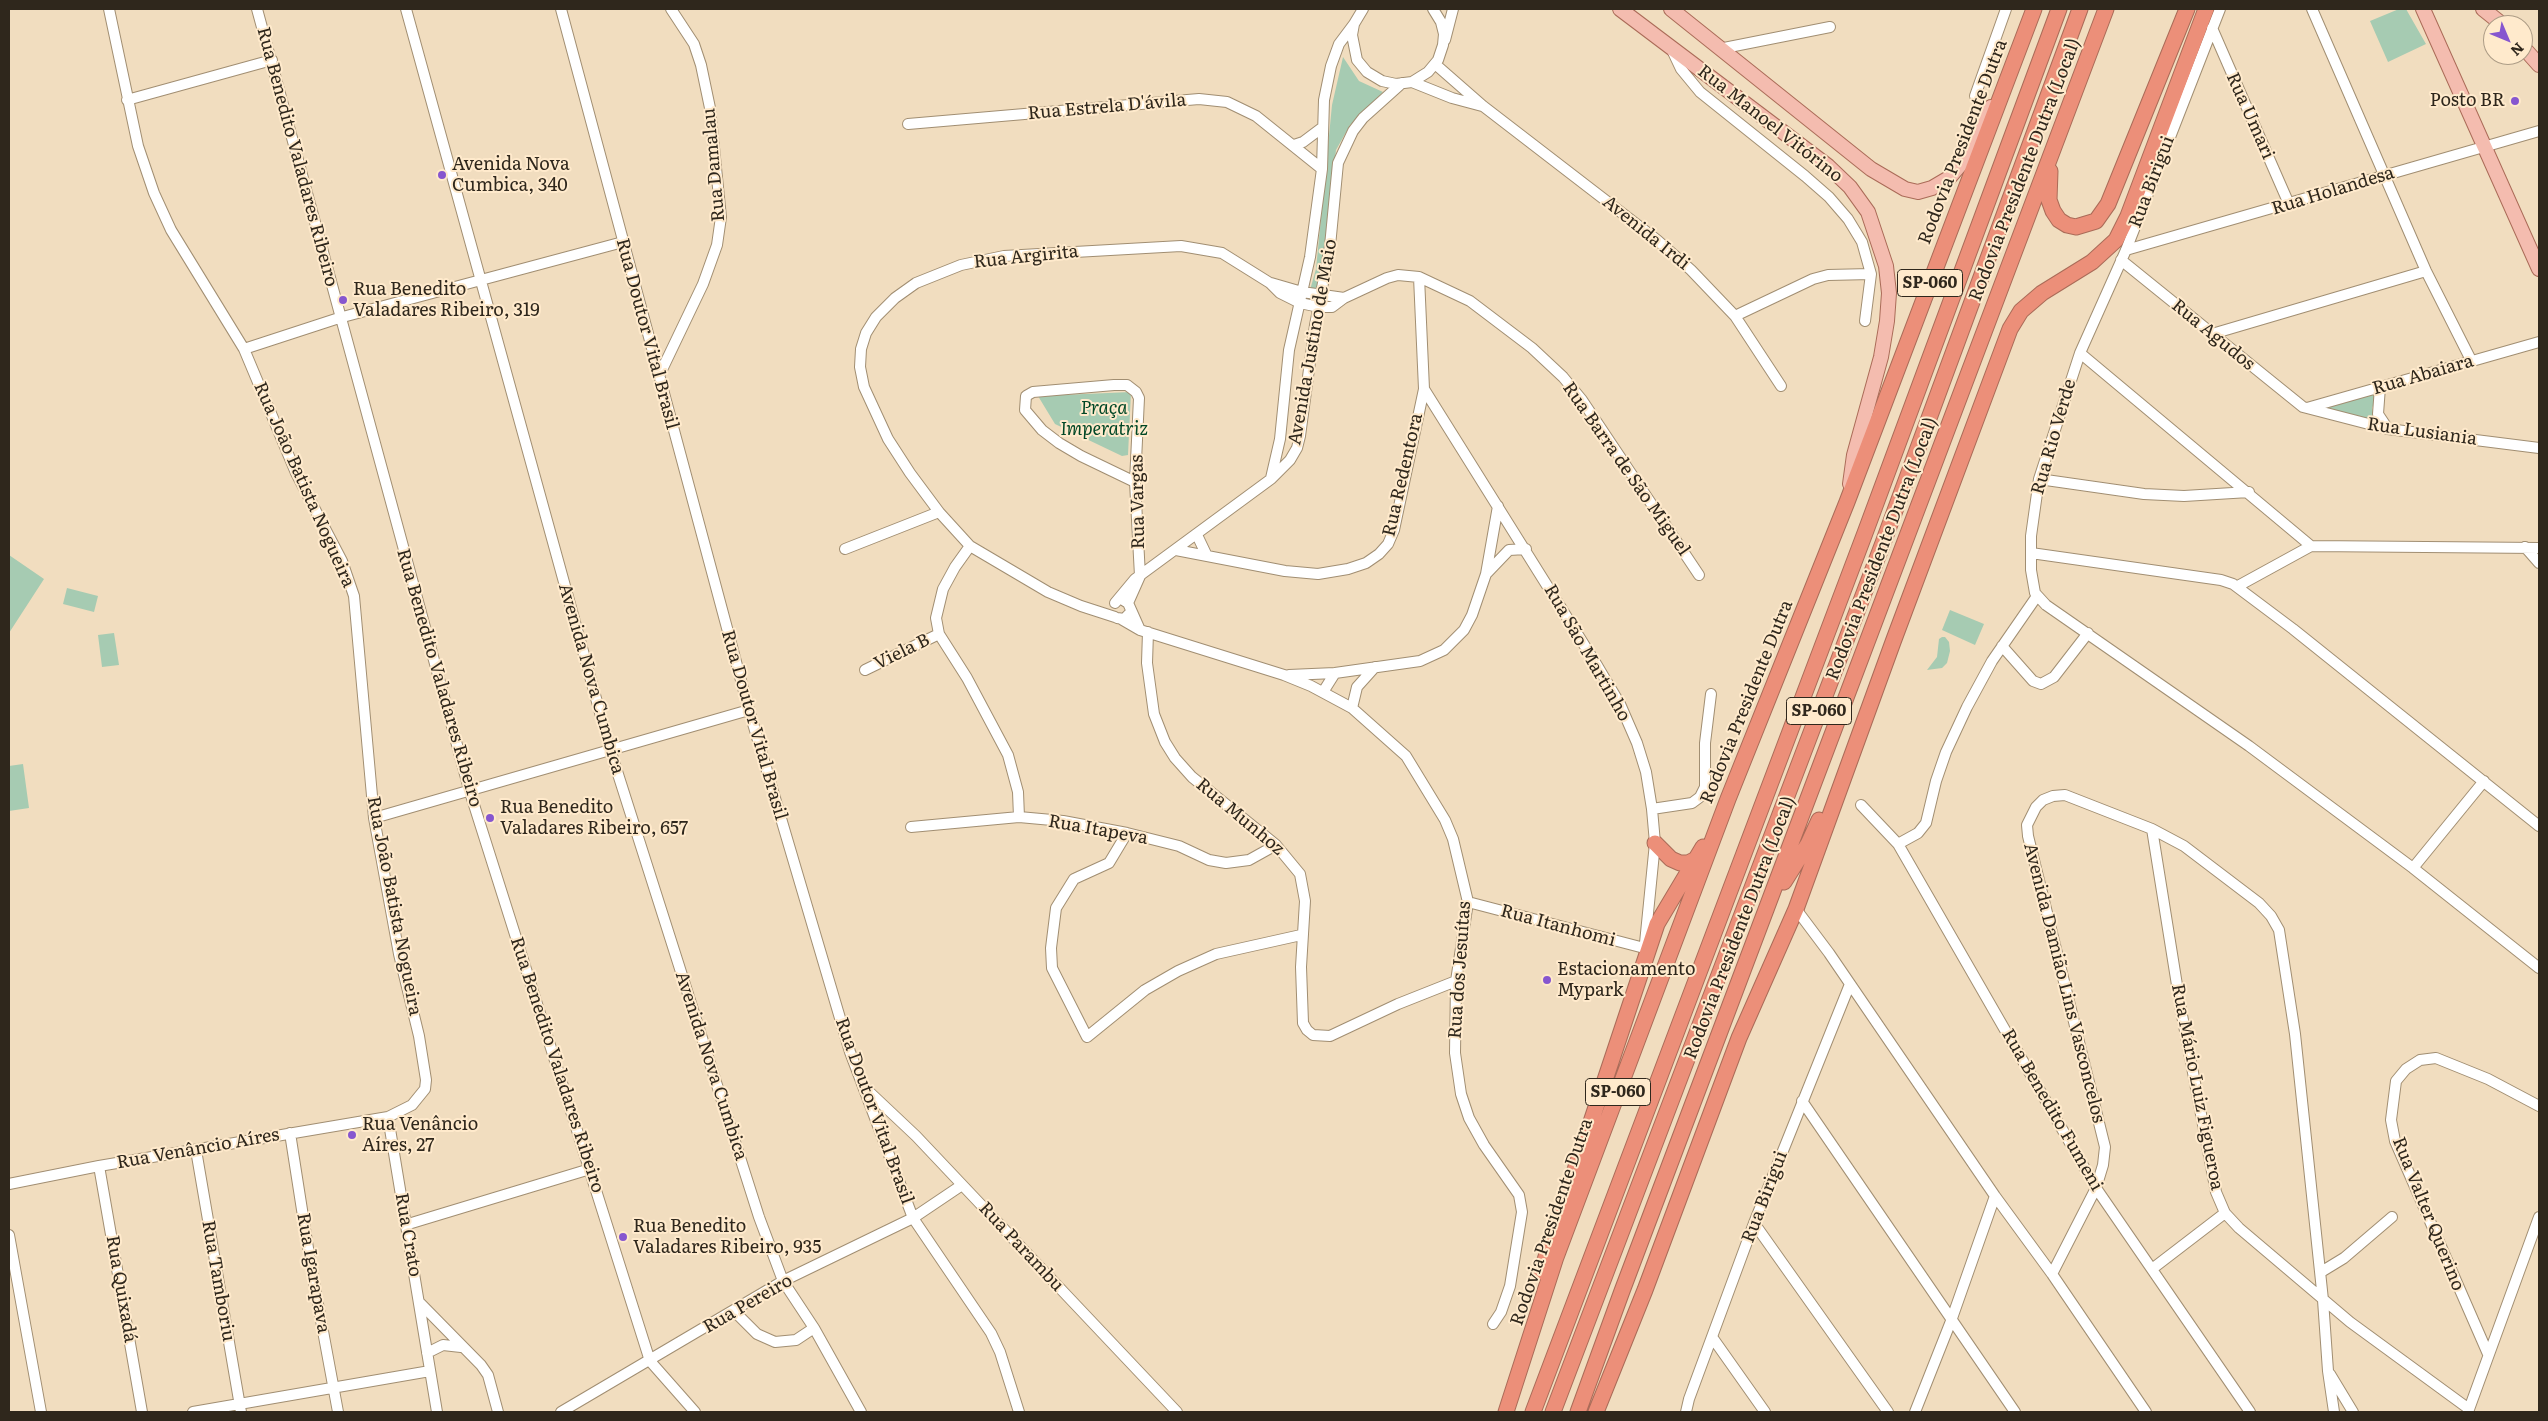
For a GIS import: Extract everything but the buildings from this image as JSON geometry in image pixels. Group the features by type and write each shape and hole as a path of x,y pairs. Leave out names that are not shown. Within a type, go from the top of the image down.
{"highway":[{"name":"Rodovia Presidente Dutra","path":"1506,1412 1556,1257 1728,799 1847,502 2034,9"},
{"name":"SP-060","path":"1534,1412 1865,533 2059,9"},
{"name":"SP-060","path":"1553,1412 1883,543 2080,9"},
{"name":"Rodovia Presidente Dutra (Local)","path":"1578,1412 1623,1286 1767,911 2106,9"},
{"path":"2055,141 2048,190 2052,211 2067,225 2076,227 2087,226 2096,222 2108,204 2187,9"},
{"path":"1596,1412 1645,1290 1739,1038 1796,909 2010,329 2021,311 2042,293 2092,262 2116,240 2128,216 2206,9"},
{"path":"1767,911 1808,844 1865,721"},
{"path":"1515,1388 1512,1366 1547,1251 1646,949 1675,890 1696,859 1728,799"},
{"path":"1655,844 1671,859 1680,863 1688,863 1696,859"}],"main road":[{"name":"Rua Manoel Vitórino","path":"1620,9 1828,166 1850,187 1868,212 1879,240 1886,266 1889,293 1887,321 1881,357 1854,455 1847,502"},
{"name":"Rua Manoel Vitórino","path":"1671,9 1870,169 1892,183 1918,192 1932,188 1949,178 1961,164 2013,65"},
{"path":"2423,9 2539,269"}],"street":[{"name":"Rua João Batista Nogueira","path":"109,9 138,146 157,200 171,230 244,349 296,473 342,561 354,596 374,818 399,954 426,1071 425,1089 420,1098 405,1111 388,1118"},
{"name":"Rua Benedito Valadares Ribeiro","path":"257,9 339,318 469,789 650,1361 695,1412"},
{"name":"Avenida Nova Cumbica","path":"406,9 610,749 759,1217 784,1282 814,1328 861,1412"},
{"name":"Rua Doutor Vital Brasil","path":"561,9 749,710 861,1084 913,1218 990,1333 1000,1352 1019,1412"},
{"name":"Rua Damalau","path":"659,376 703,284 717,245 721,217 710,108 701,65 694,44 671,9"},
{"name":"Avenida Justino de Maio","path":"1271,479 1280,438 1289,350 1310,258 1322,170 1324,100 1331,66 1339,44 1363,9"},
{"path":"1433,9 1441,22 1443,45"},
{"path":"1435,64 1454,9"},
{"path":"1975,96 2006,9"},
{"name":"Rua Birigui","path":"2080,353 2126,250 2220,9"},
{"path":"2312,9 2426,271 2472,362"},
{"name":"Avenida Irdi","path":"1354,24 1353,46 1357,60 1367,72 1382,81 1407,82 1452,98 1483,106"},
{"path":"1719,49 1830,27"},
{"name":"Rua Umari","path":"2212,28 2289,204"},
{"path":"1670,47 1682,70 1700,92 1829,197 1848,219 1862,242 1871,274 1866,321"},
{"path":"127,100 272,60"},
{"name":"Avenida Justino de Maio","path":"1271,479 1290,460 1300,436 1330,246 1338,163 1353,131 1363,118 1407,82 1428,72 1435,64"},
{"name":"Avenida Irdi","path":"1435,64 1483,106 1657,240 1692,270 1735,316 1781,386"},
{"name":"Rua Estrela D'ávila","path":"908,124 1199,99 1227,102 1256,116 1294,145 1322,170"},
{"path":"1294,145 1303,142 1323,127"},
{"name":"Rua Holandesa","path":"2126,250 2539,131"},
{"path":"244,349 339,318 623,242"},
{"name":"Rua Argirita","path":"970,546 939,512 888,439 867,394 860,367 861,348 866,333 876,317 895,298 909,288 937,273 961,264 1004,256 1181,246 1222,254 1242,263 1270,283 1280,293 1300,303 1319,307"},
{"name":"Rua Agudos","path":"2121,260 2292,400 2306,408"},
{"path":"2212,334 2426,271"},
{"path":"1735,316 1812,279 1828,275 1871,274"},
{"name":"Rua Barra de São Miguel","path":"1319,307 1332,307 1344,298 1398,275 1419,277 1470,301 1532,348 1563,377 1582,400 1700,575"},
{"name":"Rua Redentora","path":"1176,550 1285,571 1318,574 1348,570 1366,563 1379,554 1388,544 1394,530 1424,389 1419,277"},
{"name":"Rua Argirita","path":"1270,283 1302,292 1322,295"},
{"path":"1322,295 1344,298"},
{"name":"Rua Abaiara","path":"2306,408 2539,342"},
{"path":"2080,353 2249,492 2311,546"},
{"name":"Rua Rio Verde","path":"2037,596 2031,570 2030,553 2039,479 2080,353"},
{"name":"Rua Vargas","path":"1135,482 1081,456 1042,430 1024,406 1026,396 1033,392 1114,385 1132,388 1139,398 1135,482 1140,576"},
{"path":"2380,387 2378,414 2388,429"},
{"name":"Rua São Martinho","path":"1424,389 1526,549 1620,704 1637,743 1646,772 1655,844 1646,949"},
{"name":"Rua Lusiania","path":"2306,408 2388,429 2539,448"},
{"path":"1116,611 1140,576 1271,479"},
{"path":"2039,479 2144,494 2184,496 2249,492"},
{"path":"1284,675 1334,673 1420,661 1444,650 1464,630 1472,615 1486,574 1498,506"},
{"path":"845,549 939,512"},
{"path":"1197,535 1208,556"},
{"path":"970,546 955,567 943,589 936,618 939,634 967,678 1008,755 1018,792 1019,817"},
{"name":"Rua dos Jesuítas","path":"970,546 1048,592 1081,606 1116,611 1144,631 1284,675 1323,692 1352,708 1406,756 1433,797 1453,840 1468,902 1456,980 1455,1053 1461,1094 1469,1118 1484,1145 1519,1195 1522,1212 1510,1286 1501,1312 1493,1324"},
{"path":"2238,586 2311,546 2539,548"},
{"path":"2525,547 2539,562"},
{"path":"1486,574 1509,550 1526,549"},
{"path":"2030,553 2221,580 2238,586 2539,826"},
{"path":"1116,611 1129,616 1140,576"},
{"path":"1898,844 1918,833 1926,823 1936,781 1946,752 1967,707 2002,646 2037,596 2046,605 2249,746 2413,868 2539,968"},
{"path":"1116,611 1119,600 1130,608 1144,631"},
{"name":"Rua Munhoz","path":"1144,631 1154,714 1165,742 1175,758 1192,777 1276,845 1300,874 1304,887 1301,935 1303,1023 1307,1030 1313,1035 1330,1036 1398,1004 1456,980"},
{"name":"Viela B","path":"865,670 939,634"},
{"path":"2002,646 2033,681 2041,684 2054,677 2088,634"},
{"path":"1352,708 1357,687 1375,667"},
{"path":"1323,692 1334,673"},
{"path":"1652,809 1692,803 1700,797 1705,788 1705,743 1711,694"},
{"path":"374,818 469,789 749,710"},
{"path":"2413,868 2484,781"},
{"name":"Avenida Damião Lins Vasconcelos","path":"2052,1274 2096,1188 2103,1165 2105,1147 2029,844 2027,825 2036,806 2043,800 2053,796 2065,795 2152,829 2184,846 2259,903 2271,916 2279,930 2295,1034 2324,1300 2328,1371 2334,1412"},
{"name":"Rua Benedito Fumeni","path":"1860,805 1898,844 2096,1188 2250,1412"},
{"name":"Rua Itapeva","path":"911,827 1019,817 1063,821 1127,833 1179,846 1209,860 1220,862 1249,860 1276,845"},
{"name":"Rua Mário Luiz Figueroa","path":"2152,829 2183,1018 2216,1192 2225,1213 2239,1228 2375,1342 2468,1411"},
{"path":"1127,833 1109,863 1074,879 1056,908 1051,948 1052,968 1086,1037 1145,990 1178,971 1216,954 1301,935"},
{"name":"Rua Itanhomi","path":"1468,902 1646,949"},
{"path":"1796,909 1850,984 1994,1196 2052,1274 2146,1412"},
{"name":"Rua Birigui","path":"1686,1412 1754,1223 1850,984"},
{"name":"Rua Valter Querino","path":"2488,1354 2395,1141 2391,1120 2396,1081 2406,1069 2420,1060 2436,1058 2488,1079 2539,1106"},
{"name":"Rua Parambu","path":"861,1084 962,1185 1177,1412"},
{"path":"1802,1100 1951,1321 2015,1412"},
{"name":"Rua Venâncio Aíres","path":"9,1184 100,1166 388,1118"},
{"name":"Rua Crato","path":"388,1118 437,1412"},
{"name":"Rua Igarapava","path":"290,1133 338,1412"},
{"name":"Rua Tamboriu","path":"196,1150 240,1408"},
{"name":"Rua Quixadá","path":"100,1166 142,1412"},
{"path":"405,1225 590,1169"},
{"name":"Rua Pereiro","path":"565,1411 784,1282 913,1218 962,1185"},
{"path":"1915,1412 1951,1321 1994,1196"},
{"path":"2152,1269 2225,1213"},
{"path":"2321,1272 2344,1258 2392,1217"},
{"path":"2468,1411 2539,1217"},
{"path":"1754,1223 1888,1412"},
{"path":"9,1235 41,1412"},
{"path":"420,1303 473,1356 488,1375 498,1412"},
{"path":"734,1311 757,1334 775,1342 796,1340 814,1328"},
{"path":"1712,1337 1765,1412"},
{"path":"428,1353 444,1345 461,1346"},
{"path":"193,1412 240,1408 333,1388 430,1371"},
{"path":"2328,1371 2354,1412"}],"green space":[{"path":"2399,9 2406,9 2426,44 2388,62 2370,21"},
{"path":"1343,57 1359,81 1383,92 1350,125 1336,150 1324,269 1317,293 1310,290 1316,269 1332,105"},
{"path":"2379,391 2372,408 2374,417 2381,424 2324,407"},
{"name":"Praça Imperatriz","path":"1131,392 1128,455 1122,456 1055,424 1038,396"},
{"path":"9,555 44,579 9,633"},
{"path":"67,588 98,596 94,612 63,604"},
{"path":"1950,610 1984,624 1975,645 1942,630"},
{"path":"114,633 119,665 102,667 98,635"},
{"path":"1945,637 1949,642 1950,651 1947,663 1942,668 1927,670 1937,657 1939,639"},
{"path":"23,764 29,808 9,811 9,766"}],"place":[{"name":"Posto BR","path":"2515,101"},
{"name":"Avenida Nova Cumbica, 340","path":"442,175"},
{"name":"Rua Benedito Valadares Ribeiro, 319","path":"343,300"},
{"name":"Rua Benedito Valadares Ribeiro, 657","path":"490,818"},
{"name":"Estacionamento Mypark","path":"1547,980"},
{"name":"Rua Venâncio Aíres, 27","path":"352,1135"},
{"name":"Rua Benedito Valadares Ribeiro, 935","path":"623,1237"}]}
